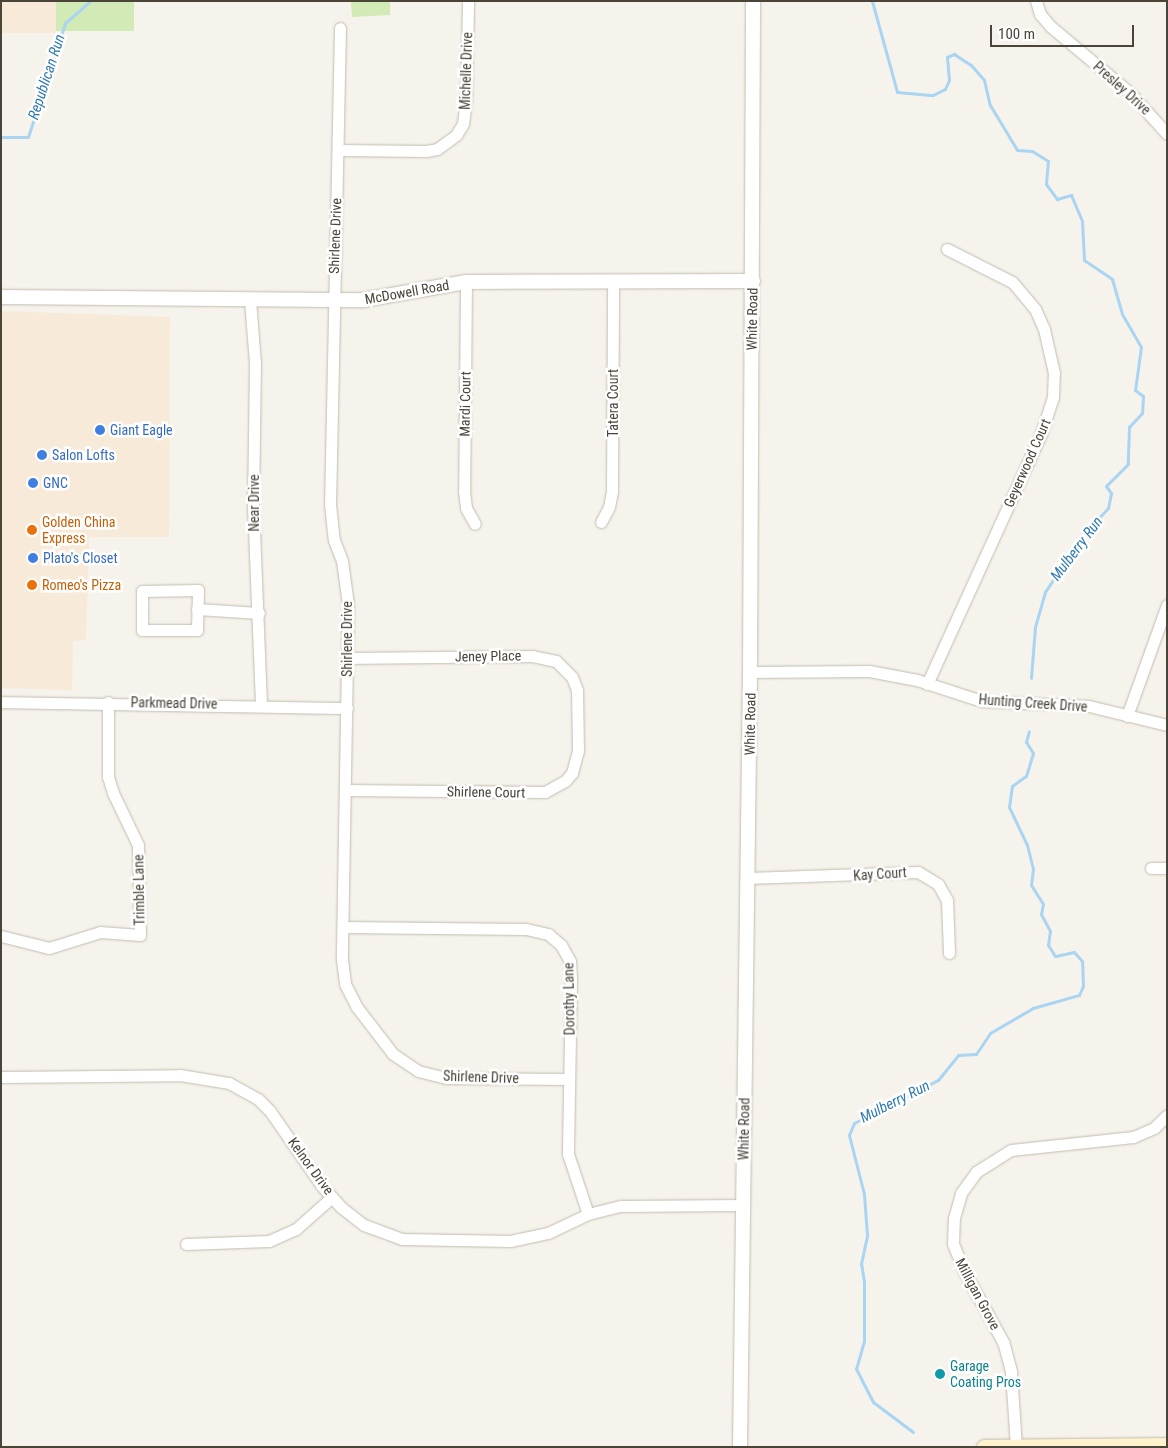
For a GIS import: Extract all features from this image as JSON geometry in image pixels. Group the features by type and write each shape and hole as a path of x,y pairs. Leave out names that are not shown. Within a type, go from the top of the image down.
{"main road":[{"path":"984,1447 1167,1445"}],"street":[{"name":"Michelle Drive","path":"338,150 426,152 437,149 456,134 463,124 466,100 468,1"},
{"name":"White Road","path":"740,1447 750,672 753,1"},
{"name":"Presley Drive","path":"1036,1 1040,14 1050,26 1130,93 1167,134"},
{"name":"Shirlene Drive","path":"340,28 330,504 334,540 342,561 348,604 343,971 350,995 393,1054 405,1064 430,1076 447,1078 569,1079"},
{"name":"Geyerwood Court","path":"928,684 1041,434 1053,397 1054,373 1044,329 1035,309 1012,282 946,250"},
{"name":"McDowell Road","path":"1,297 333,300 375,299 466,282 753,281"},
{"name":"Mardi Court","path":"466,282 464,491 466,508 475,524"},
{"name":"Tatera Court","path":"601,522 609,507 612,491 613,282"},
{"name":"Near Drive","path":"250,300 254,363 253,505 261,705"},
{"path":"198,590 198,609 197,630 142,630 142,591 198,590"},
{"path":"1127,716 1167,605"},
{"path":"198,609 258,613"},
{"name":"Jeney Place","path":"348,658 533,656 556,661 565,668 575,683 579,700 578,726"},
{"name":"Hunting Creek Drive","path":"750,672 869,671 928,684 982,701 1065,704 1167,725"},
{"name":"Parkmead Drive","path":"1,702 108,702 346,708"},
{"name":"Trimble Lane","path":"1,936 49,948 100,932 140,935 138,845 113,793 108,777 108,702"},
{"name":"Shirlene Court","path":"345,790 545,792 560,784 572,773 578,752 578,726"},
{"path":"1151,868 1167,868"},
{"name":"Kay Court","path":"748,878 918,872 938,884 947,900 949,953"},
{"name":"Dorothy Lane","path":"343,926 526,929 556,938 570,960 568,1154 588,1214"},
{"name":"Kelnor Drive","path":"1,1077 180,1075 229,1083 258,1099 270,1111 332,1198 364,1225 390,1236 422,1241 496,1242 528,1238 548,1233 588,1214 621,1206 743,1205"},
{"name":"Milligan Grove","path":"1016,1446 1011,1371 1002,1342 964,1271 954,1244 954,1218 958,1199 976,1172 1000,1155 1024,1148 1133,1137 1165,1119"},
{"path":"186,1244 269,1241 296,1229 332,1198"}],"shaded area":[{"path":"1,1 56,1 56,33 1,33"},
{"path":"1,311 170,317 169,537 89,537 86,639 73,642 72,690 1,688"}],"green space":[{"path":"56,1 134,1 134,31 56,31"},
{"path":"351,1 390,1 390,15 352,17"}],"waterway":[{"name":"Republican Run","path":"1,137 28,137 65,23 90,1"},
{"name":"Mulberry Run","path":"872,1 897,92 933,95 945,89 949,80 947,57 954,54 971,65 984,80 990,105 1017,150 1032,151 1048,161 1046,184 1057,199 1071,195 1082,221 1084,260 1112,279 1122,314 1141,347 1135,390 1143,396 1142,413 1129,427 1128,464 1106,486 1111,493 1108,508 1083,535 1045,592 1035,627 1031,678"},
{"name":"Mulberry Run","path":"913,1432 873,1402 856,1369 864,1341 864,1282 861,1264 867,1235 864,1194 849,1135 854,1123 938,1080 958,1055 976,1054 990,1033 1033,1008 1079,995 1083,986 1082,961 1074,952 1055,956 1048,945 1050,931 1041,914 1043,904 1031,885 1033,869 1027,845 1009,807 1012,786 1026,776 1033,753 1026,742 1029,731"}],"place":[{"name":"Giant Eagle","path":"100,430"},
{"name":"Salon Lofts","path":"42,455"},
{"name":"GNC","path":"33,483"},
{"name":"Golden China Express","path":"32,530"},
{"name":"Plato's Closet","path":"33,558"},
{"name":"Romeo's Pizza","path":"32,585"},
{"name":"Garage Coating Pros","path":"940,1374"}]}
